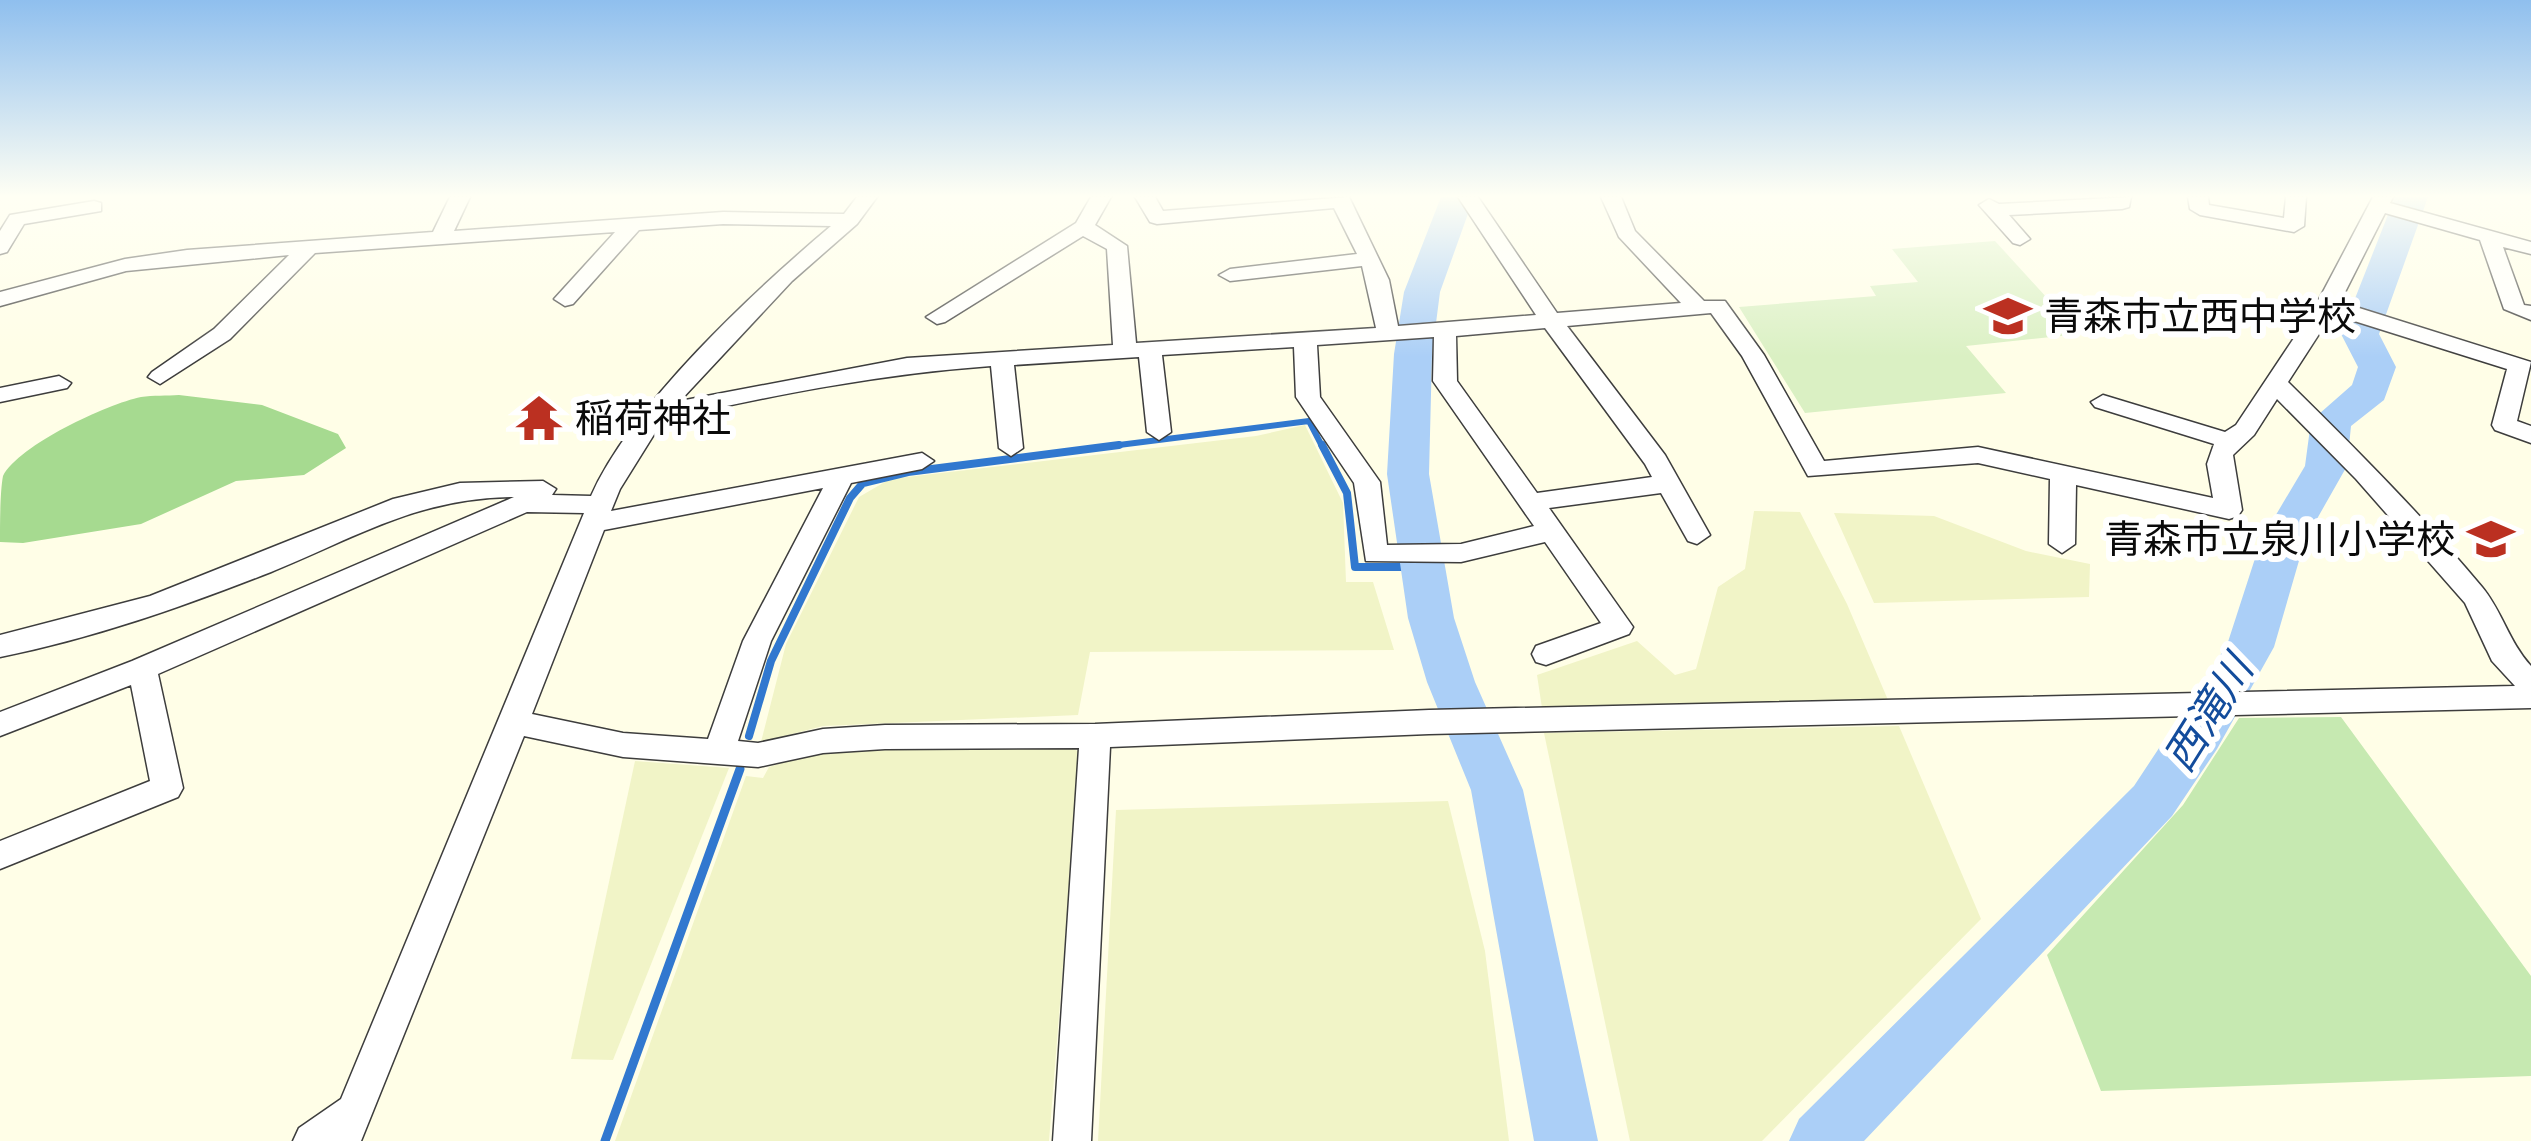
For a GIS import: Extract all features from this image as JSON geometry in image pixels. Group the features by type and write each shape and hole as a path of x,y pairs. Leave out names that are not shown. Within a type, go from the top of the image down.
{"street":[{"path":"0,299 125,265 293,250"},
{"path":"160,377 222,334 306,250"},
{"path":"566,299 609,250"},
{"path":"312,1141 348,1127 599,506 655,414 784,276 814,250"},
{"path":"937,317 1045,250"},
{"path":"1118,250 1137,352 1159,432"},
{"path":"1365,250 1388,304 1392,334"},
{"path":"1504,250 1669,483 1696,535"},
{"path":"1643,250 1698,307"},
{"path":"655,414 795,383 907,365 1440,331 1717,305 1753,356 1817,470 1978,455 2229,510 2218,458 2226,440 2245,430 2365,250"},
{"path":"2494,250 2515,309 2531,313"},
{"path":"1230,275 1370,259"},
{"path":"2327,304 2525,367 2504,425 2531,435"},
{"path":"1440,331 1445,381 1619,627 1546,654"},
{"path":"1305,340 1308,397 1367,482 1375,554 1461,554 1551,531"},
{"path":"1002,360 1010,448"},
{"path":"0,395 59,382"},
{"path":"2274,382 2476,598 2502,653 2531,685"},
{"path":"2103,402 2226,440"},
{"path":"0,724 142,669 524,503 599,506 842,476 922,461"},
{"path":"2062,544 2063,474"},
{"path":"718,754 757,641 842,476"},
{"path":"1531,502 1669,483"},
{"path":"0,646 80,631 161,603 343,532 392,507 436,495 599,506"},
{"path":"0,855 166,788 142,669"},
{"path":"515,722 623,746 758,755 823,741 885,737 1095,736 1429,722 2531,698"},
{"path":"1072,1141 1095,736"}],"green space":[{"path":"1893,250 2003,250 2080,334 1966,346 2006,393 1805,413 1739,307 1876,296 1870,286 1918,282"},
{"path":"179,395 262,405 338,434 346,448 304,475 236,481 141,524 23,543 0,542 3,476 12,464 65,428 107,408 141,397"},
{"path":"1305,425 1343,503 1346,582 1373,582 1394,650 1090,652 1078,715 823,726 761,742 786,644 859,497 890,479 1256,436"},
{"path":"1754,511 1800,512 1888,700 1542,708 1537,675 1637,641 1675,675 1696,669 1718,587 1745,569"},
{"path":"1834,513 1934,516 2026,551 2090,564 2089,597 1874,603"},
{"path":"2341,717 2531,976 2531,1076 2101,1091 2047,955 2183,805 2239,718"},
{"path":"1899,726 1981,919 1762,1141 1630,1141 1544,733"},
{"path":"1060,743 1080,752 1049,1141 615,1141 746,776 763,778 769,767 815,753"},
{"path":"635,761 729,768 613,1060 571,1059"},
{"path":"1448,801 1485,951 1509,1141 1098,1141 1116,810"}],"waterway":[{"name":"西滝川","path":"1438,250 1422,292 1413,354 1408,474 1431,618 1451,682 1497,790 1566,1141"},
{"name":"西滝川","path":"1821,1141 2153,801 2199,735 2250,647 2283,540 2326,466 2331,421 2370,391 2377,367 2360,334 2392,250"},
{"path":"1095,448 1309,421 1323,448"},
{"path":"749,736 771,661 850,498 863,483 908,472 1119,445"},
{"path":"1322,445 1347,493 1355,567 1422,567"},
{"path":"605,1141 740,769"}],"place":[{"name":"青森市立西中学校","path":"2008,316"},
{"name":"稲荷神社","path":"539,418"},
{"name":"青森市立泉川小学校","path":"2491,539"}]}
